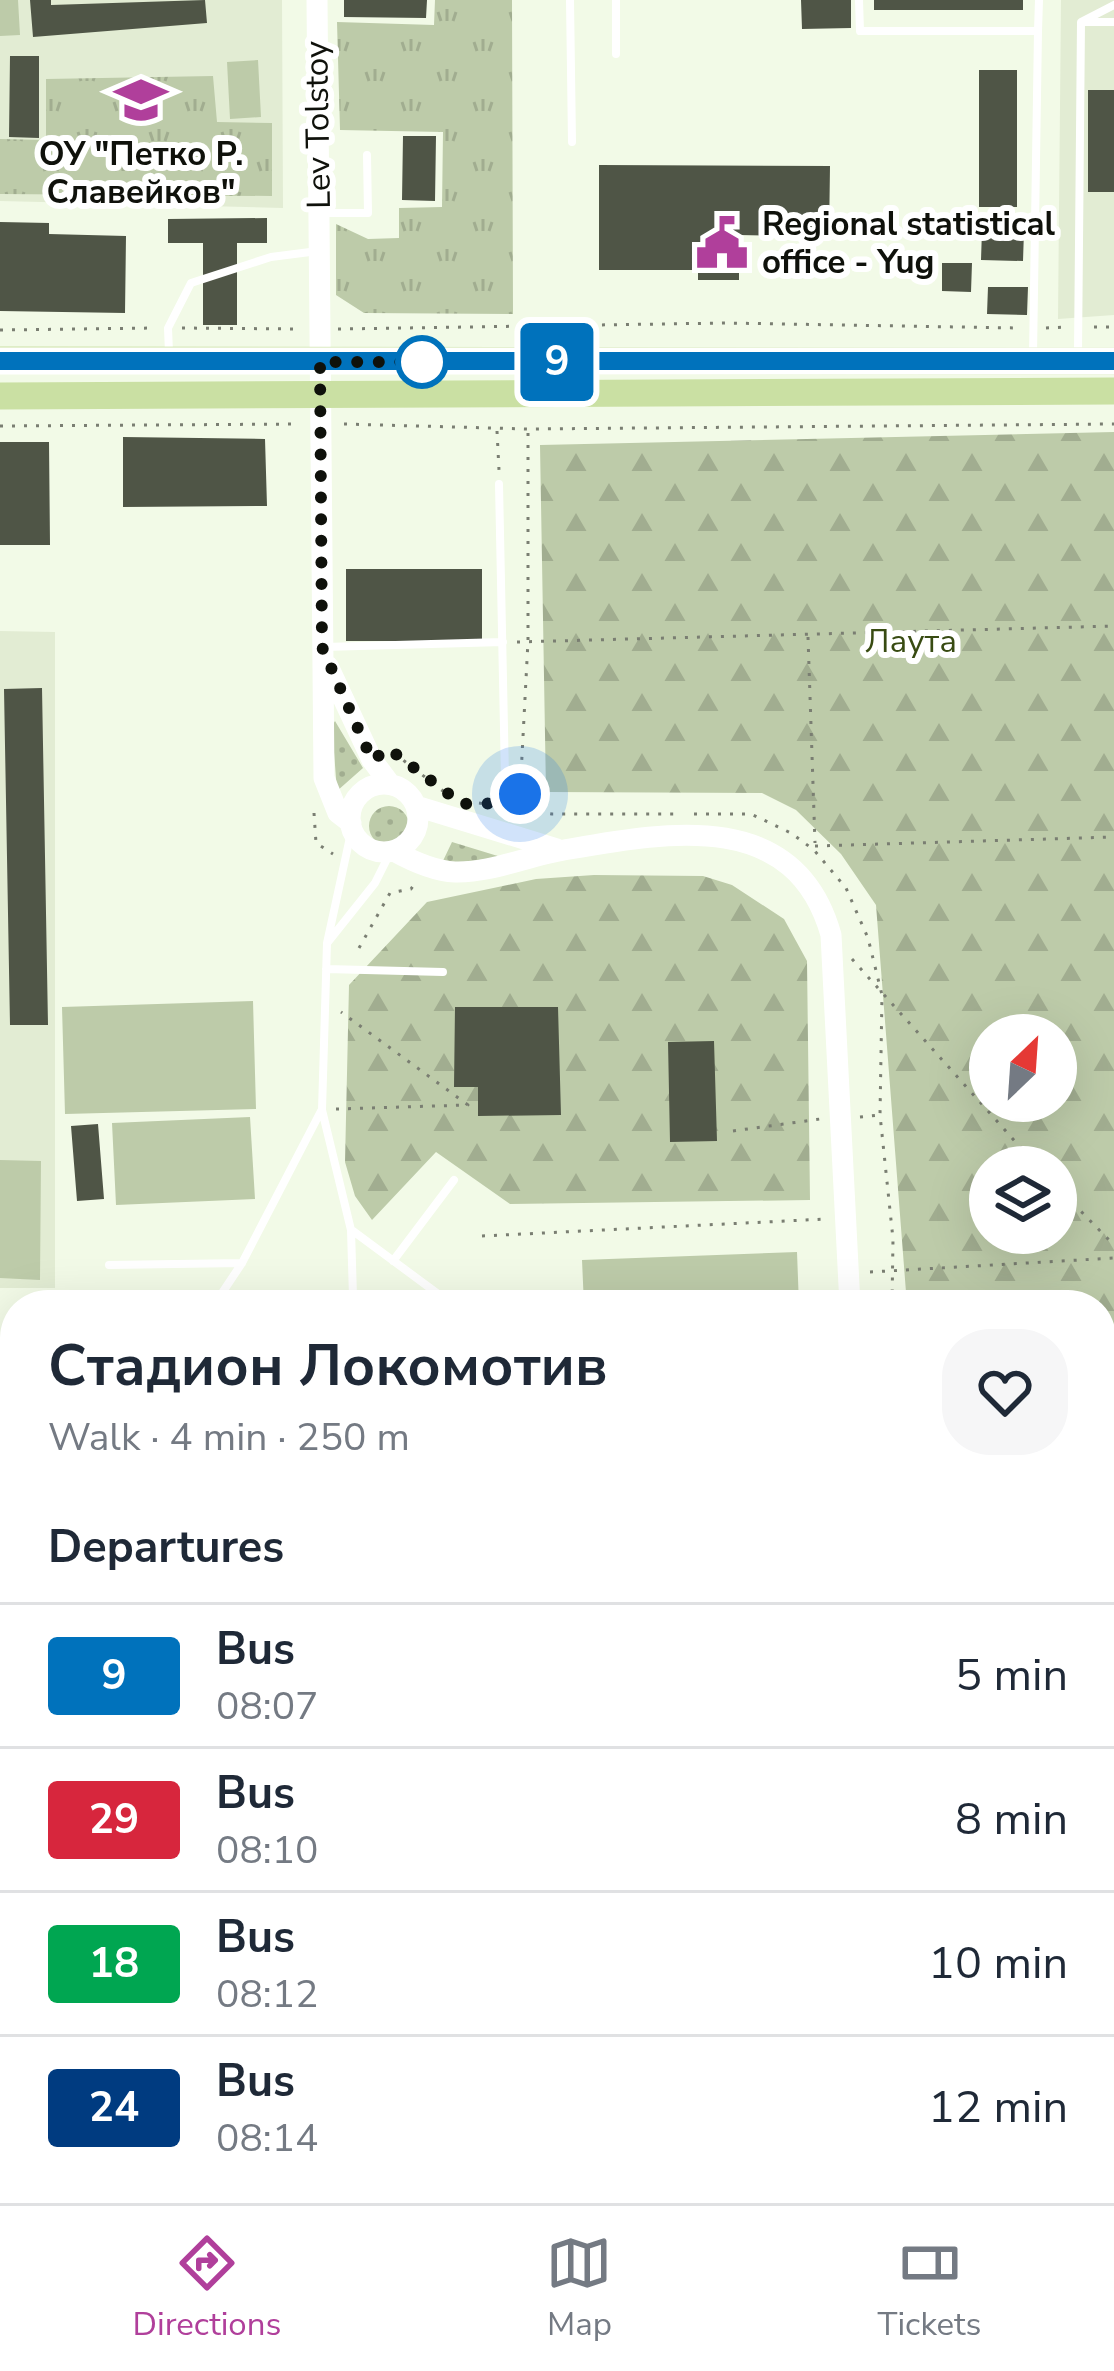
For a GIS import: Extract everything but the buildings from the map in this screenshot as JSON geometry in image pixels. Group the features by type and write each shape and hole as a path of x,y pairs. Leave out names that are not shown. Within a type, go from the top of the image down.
{"main road":[{"path":"0,361 1114,361"},
{"path":"0,396 1114,391"}],"street":[{"name":"Lev Tolstoy","path":"317,0 324,778 331,799"},
{"path":"324,653 372,760 390,784"},
{"path":"351,825 360,793 379,784 406,791 416,806 415,833 392,851"},
{"path":"331,799 363,844 424,866 460,872 563,850 671,837 716,836 752,842 781,857 823,906 831,935 849,1290"},
{"path":"416,806 563,850"}],"lane":[{"path":"570,0 572,142"},
{"path":"616,0 616,54"},
{"path":"860,0 860,31 1038,31"},
{"path":"1033,362 1039,0"},
{"path":"1081,22 1114,5"},
{"path":"1081,22 1114,22"},
{"path":"1078,361 1081,22"},
{"path":"319,214 368,213 367,155"},
{"path":"170,362 167,328 191,283 271,256 320,251"},
{"path":"499,484 505,778"},
{"path":"324,653 503,642"},
{"path":"351,825 327,943 322,1110 351,1230 353,1290"},
{"path":"327,943 377,880 392,851"},
{"path":"326,969 443,972"},
{"path":"224,1290 322,1110"},
{"path":"393,1261 454,1180"},
{"path":"351,1230 433,1290"},
{"path":"109,1265 242,1263"}],"path":[{"path":"0,330 726,323 1114,327"},
{"path":"0,427 1114,424"},
{"path":"497,428 499,484"},
{"path":"513,808 520,794 528,641 528,429"},
{"path":"503,642 1114,626"},
{"path":"808,635 815,846 1114,837"},
{"path":"372,760 389,749 446,793"},
{"path":"331,799 314,813 316,843 344,862"},
{"path":"472,803 552,814 752,814 814,850 846,888 868,938 882,994 880,1115 893,1238 892,1290"},
{"path":"831,935 1019,1146"},
{"path":"322,1110 468,1105 325,1000"},
{"path":"733,1131 880,1115"},
{"path":"1077,1207 1114,1245"},
{"path":"482,1236 846,1218"},
{"path":"848,1273 1114,1258"}],"shaded area":[{"name":"ОУ \"Петко Р. Славейков\"","path":"0,0 282,0 283,208 0,201"},
{"path":"1061,0 1114,0 1114,315 1058,319"},
{"path":"0,631 55,632 55,1288 0,1288"}],"green space":[{"path":"0,0 18,0 20,35 0,36"},
{"path":"435,0 512,0 513,314 364,313 336,295 336,224 368,239 399,238 399,208 442,207 443,132 340,130 337,22 434,25"},
{"path":"258,60 261,117 230,119 227,62"},
{"path":"213,76 217,122 272,123 272,196 0,194 0,139 46,140 46,79"},
{"name":"Лаута","path":"1114,432 1114,1290 906,1290 876,905 841,854 796,810 762,793 546,792 540,445"},
{"path":"335,721 363,768 337,791 332,726"},
{"path":"389,806 403,812 409,826 403,840 389,846 375,840 369,826 375,812"},
{"path":"452,842 501,857 441,865"},
{"path":"703,876 732,885 784,919 807,961 810,1200 510,1204 436,1152 372,1220 355,1196 345,1162 349,985 427,902 536,879"},
{"path":"253,1001 256,1109 65,1114 62,1007"},
{"path":"250,1117 255,1199 116,1205 112,1123"},
{"path":"0,1160 41,1161 40,1280 0,1278"},
{"path":"797,1252 798,1290 583,1290 582,1260"}],"bus line":[{"name":"9","path":"0,361 1114,361"}],"place":[{"name":"ОУ \"Петко Р. Славейков\"","path":"141,100"},
{"name":"Regional statistical office - Yug","path":"722,243"}],"route":[{"path":"422,362 320,362 322,647 372,760 389,749 462,804 513,808 520,794"}]}
